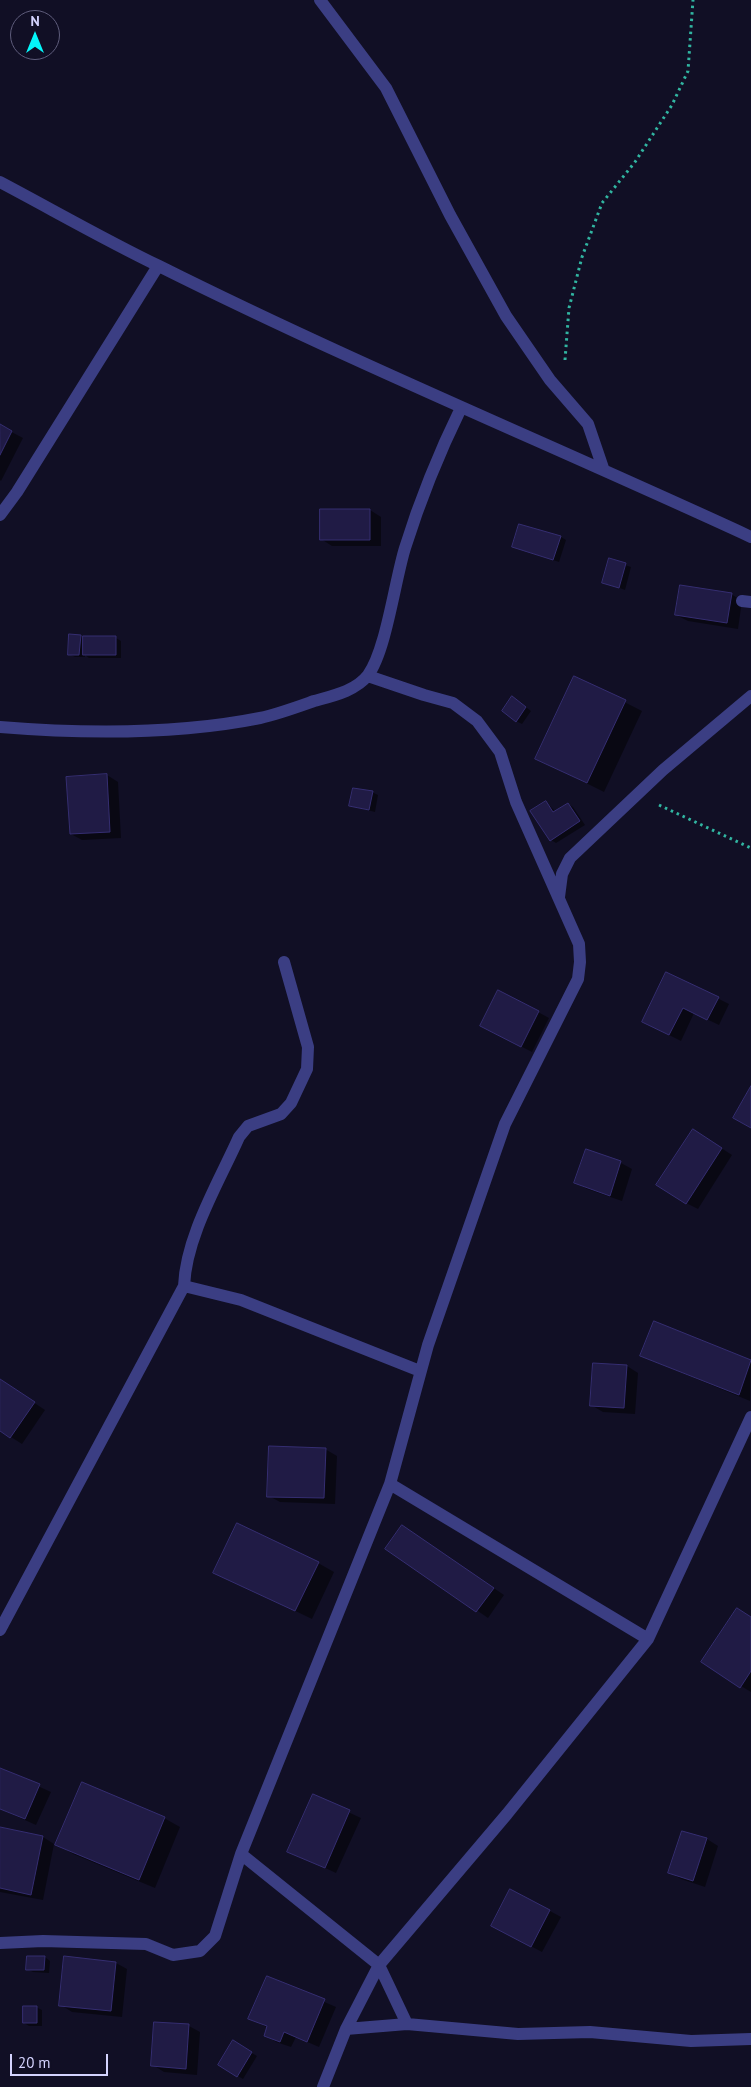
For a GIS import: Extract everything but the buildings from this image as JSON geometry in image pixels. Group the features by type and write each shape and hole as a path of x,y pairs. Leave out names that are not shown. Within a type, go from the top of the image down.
{"street":[{"path":"320,0 386,88 450,215 506,316 550,380 588,424 603,468"},
{"path":"0,182 158,266 461,408 603,468 751,538"},
{"path":"0,515 17,492 158,266"},
{"path":"0,727 56,731 170,730 261,718 350,690 368,676 378,654 404,550 446,438 461,408"},
{"path":"0,1944 43,1941 146,1944 173,1955 200,1951 216,1936 241,1854 390,1484 420,1371 505,1124 578,978 580,962 579,944 516,802 500,752 477,721 453,703 368,676"},
{"path":"559,897 562,874 570,858 662,770 751,696"},
{"path":"0,1630 184,1286 186,1267 194,1239 239,1137 248,1126 281,1114 291,1104 307,1069 308,1047 284,962"},
{"path":"184,1286 241,1300 420,1371"},
{"path":"323,2087 346,2029 378,1965 507,1814 648,1639 751,1417"},
{"path":"390,1484 648,1639"},
{"path":"241,1854 378,1965 407,2024"},
{"path":"346,2029 407,2024 518,2034 590,2032 691,2041 751,2039"}],"path":[{"path":"564,369 569,308 582,257 602,203 635,162 666,114 688,70 693,0"},
{"path":"627,803 656,803 751,848"}]}
